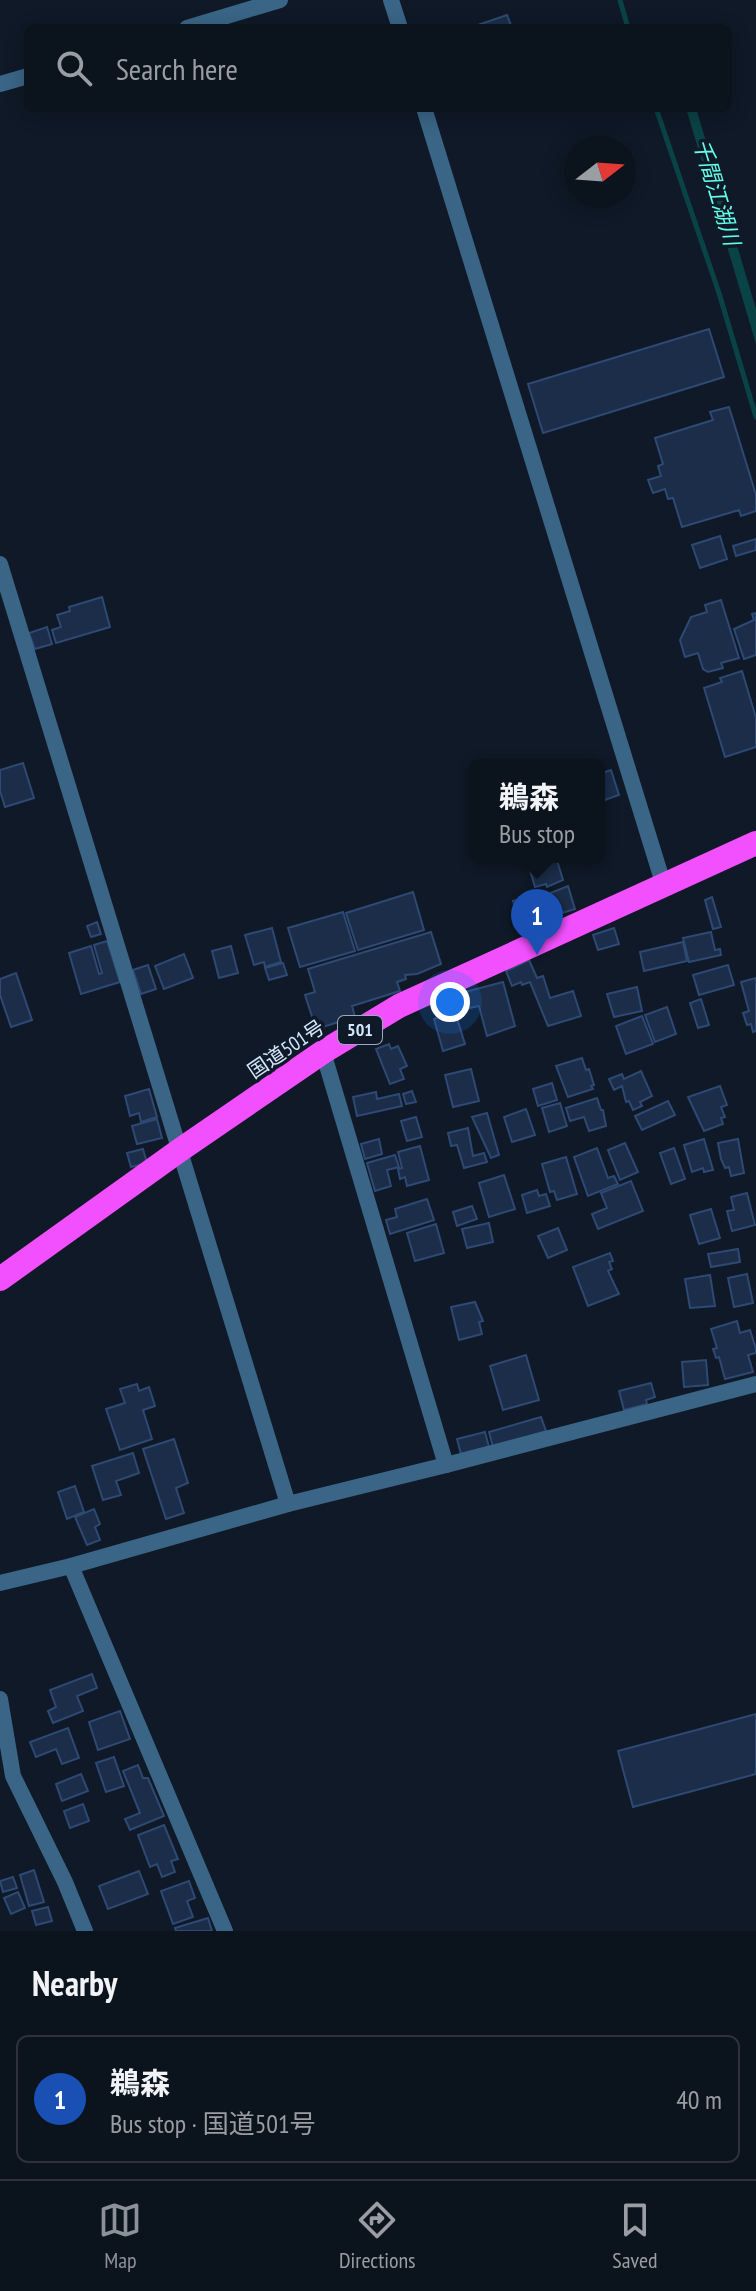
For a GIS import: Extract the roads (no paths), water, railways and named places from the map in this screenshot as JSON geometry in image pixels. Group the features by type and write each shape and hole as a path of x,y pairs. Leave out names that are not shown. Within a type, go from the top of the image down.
{"highway":[{"name":"国道501号","path":"0,1279 323,1052 399,1006 756,843"}],"street":[{"path":"200,24 280,0"},
{"path":"391,0 399,24"},
{"path":"0,84 24,77"},
{"path":"425,112 664,886"},
{"path":"0,564 288,1504"},
{"path":"323,1052 446,1465"},
{"path":"0,1583 288,1504 756,1384"},
{"path":"71,1566 225,1931"},
{"path":"0,1699 13,1776 65,1882 85,1931"}],"water":[{"name":"千間江湖川","path":"687,112 697,112 756,309 756,344"}],"waterway":[{"path":"620,0 627,24"},
{"path":"657,112 719,293 756,417"}],"place":[{"name":"鵜森","path":"537,955"}]}
